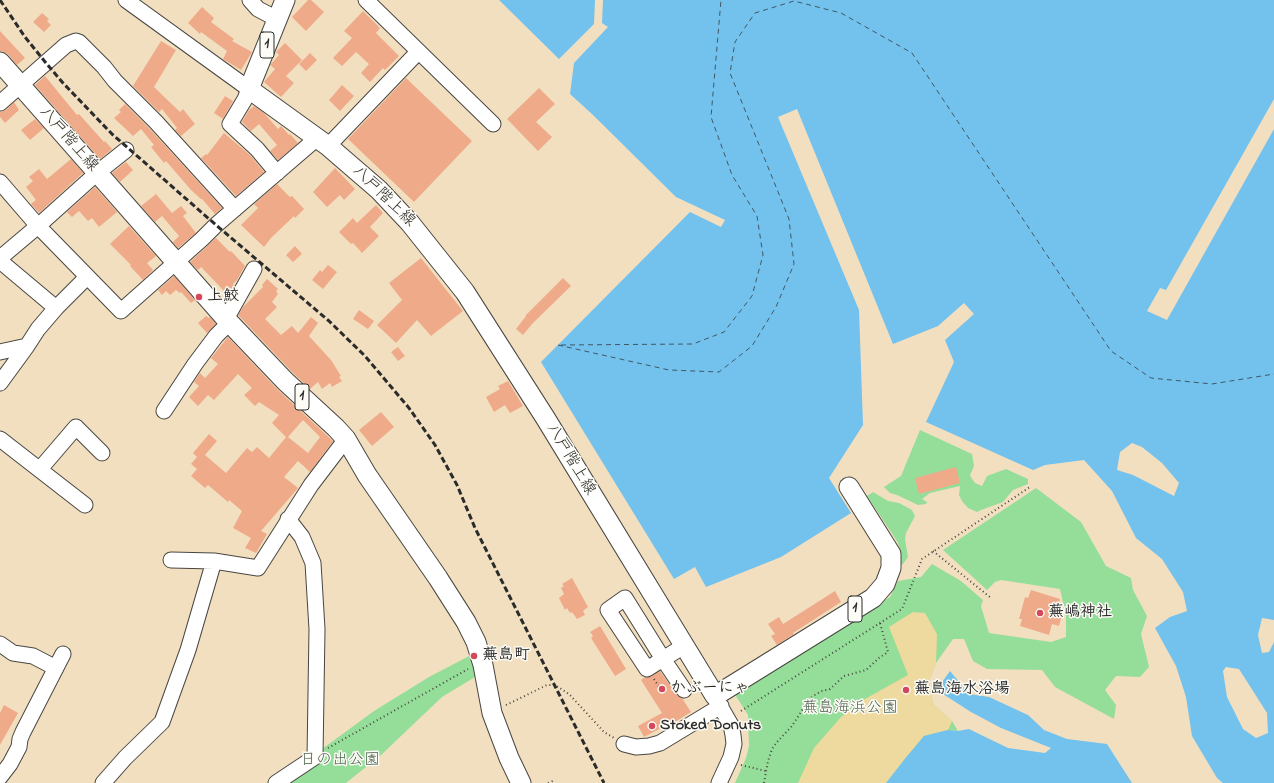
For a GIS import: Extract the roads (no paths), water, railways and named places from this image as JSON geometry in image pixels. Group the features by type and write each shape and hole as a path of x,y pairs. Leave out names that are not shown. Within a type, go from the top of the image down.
{"main road":[{"name":"1","path":"249,89 285,0"},
{"name":"八戸階上線","path":"0,62 228,321 285,381 346,439 367,475 438,578 466,622 476,642 482,661 492,713 509,758 521,783"},
{"name":"八戸階上線","path":"249,89 322,142 379,190 410,223 465,292 546,419 718,701"},
{"name":"1","path":"718,701 873,598 886,584 891,568 891,554 849,487"}],"street":[{"path":"126,0 249,89 245,99 230,124 257,149 277,173"},
{"path":"250,0 258,8 278,19"},
{"path":"366,0 493,124"},
{"path":"0,103 66,45 76,41 79,42 156,122 235,209"},
{"path":"0,182 38,226 87,278 121,311 277,173 322,142 418,52"},
{"path":"0,258 97,173 126,150"},
{"path":"0,261 56,308"},
{"path":"164,411 195,364 228,321 254,269"},
{"path":"0,382 38,329 56,308 87,278"},
{"path":"0,352 27,346"},
{"path":"40,469 76,427 102,453"},
{"path":"0,439 85,505"},
{"path":"171,560 214,561 258,568 311,485 346,439"},
{"path":"276,783 315,757 317,629 313,563 302,538 288,519"},
{"path":"103,783 162,722 188,650 214,561"},
{"path":"680,685 663,659 625,598 608,610 647,670 663,659 684,646"},
{"path":"0,644 13,653 33,656 56,668"},
{"path":"0,777 10,764 19,747 23,732 63,654"},
{"path":"624,744 636,747 660,743 718,701 732,725 734,744 731,757 719,783"}],"water":[{"path":"499,0 595,0 594,24 559,59"},
{"path":"603,0 1274,0 1274,620 1262,618 1258,635 1262,653 1269,652 1274,642 1274,783 1223,783 1217,778 1192,736 1186,697 1176,666 1155,628 1170,617 1187,611 1183,592 1162,559 1136,538 1112,491 1084,460 1045,465 1033,470 926,422 954,362 945,340 974,314 964,303 938,326 893,344 797,109 778,117 859,310 863,425 829,478 851,513 781,557 706,587 695,567 674,579 541,362 690,212 721,227 725,220 676,197 570,94 574,63 608,27 602,23","holes":["1132,443 1142,447 1162,463 1179,483 1174,496 1133,475 1117,470 1120,452","1226,667 1239,669 1267,713 1268,733 1256,738 1243,729 1227,697 1223,671"]},
{"path":"950,671 969,694 989,697 1028,715 1044,730 1067,739 1107,744 1132,783 886,783 924,736 948,730 958,731 969,729 1008,748 1045,753 1051,748 1001,728 971,712 943,694 940,685"}],"railway":[{"path":"0,0 25,37 46,63 112,134 329,321 365,356 409,408 435,445 457,485 475,528 604,783"}],"place":[{"name":"上鮫","path":"199,297"},
{"name":"蕪嶋神社","path":"1040,613"},
{"name":"蕪島町","path":"474,656"},
{"name":"かぶーにゃ","path":"662,689"},
{"name":"蕪島海水浴場","path":"906,690"},
{"name":"Stoked Donuts","path":"652,726"}],"park label":[{"name":"蕪島海浜公園","path":"850,709"},
{"name":"日の出公園","path":"340,761"}]}
